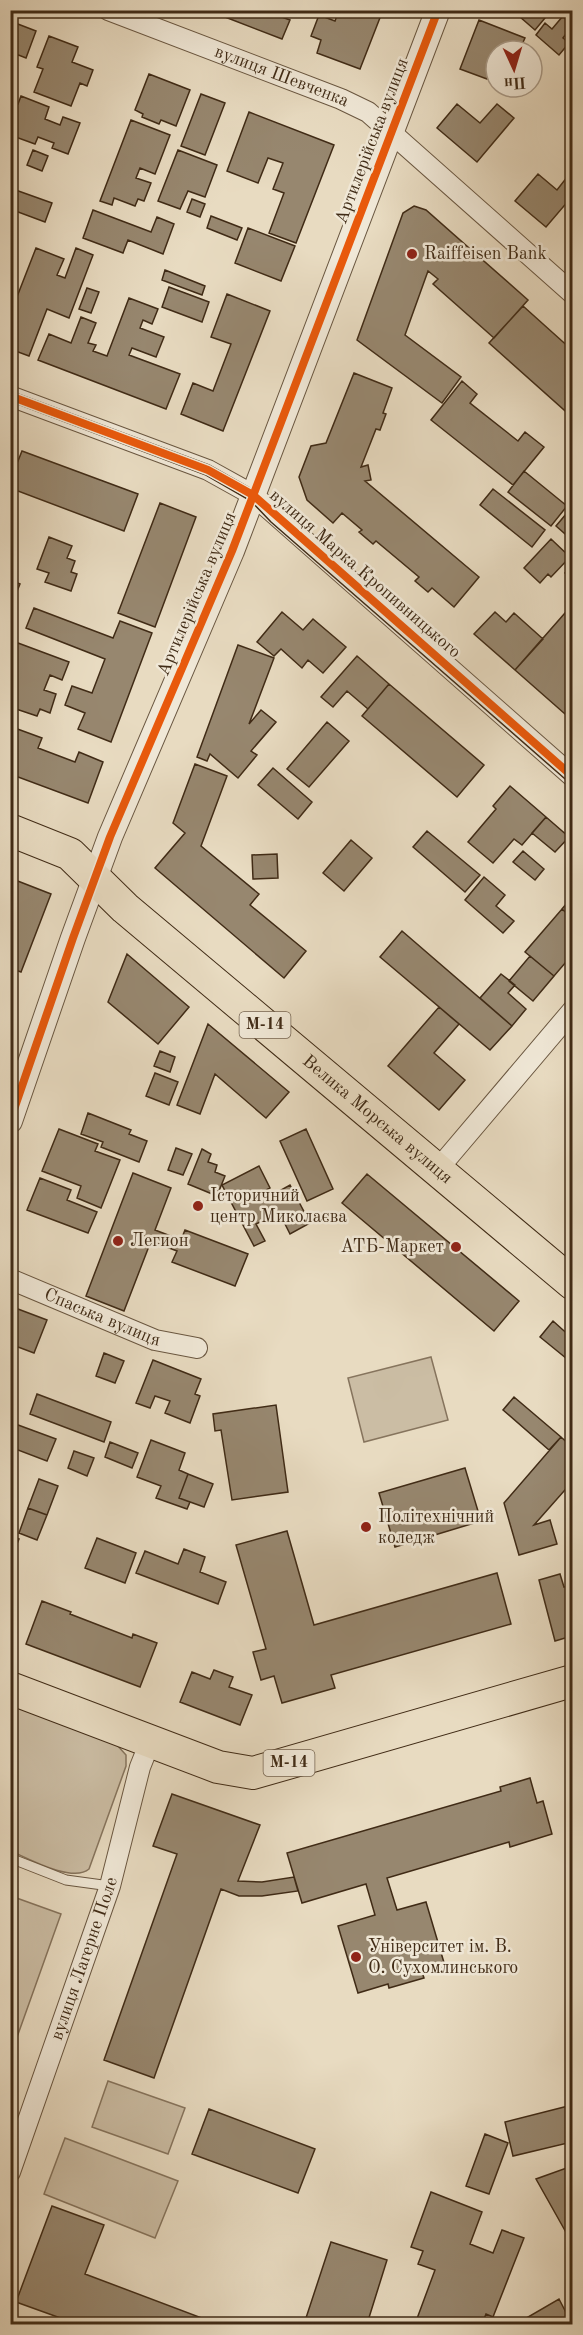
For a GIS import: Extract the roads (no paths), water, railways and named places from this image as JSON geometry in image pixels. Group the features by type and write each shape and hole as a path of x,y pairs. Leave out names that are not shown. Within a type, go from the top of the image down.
{"highway":[{"name":"Велика Морська вулиця","path":"10,830 70,854 125,908 573,1282"},
{"name":"М-14","path":"10,1688 218,1767 253,1773 573,1681"}],"street":[{"name":"вулиця Шевченка","path":"108,10 353,104 368,112 573,293"},
{"name":"Артилерійська вулиця","path":"10,1121 110,837 232,551 438,10"},
{"name":"вулиця Марка Кропивницького","path":"10,396 208,470 253,495 573,776"},
{"path":"438,1169 573,1011"},
{"name":"Спаська вулиця","path":"10,1279 155,1340 197,1348"},
{"name":"вулиця Лагерне Поле","path":"10,2172 110,1886 140,1767 150,1742"}],"lane":[{"path":"10,1858 66,1880 110,1886"}],"tram line":[{"path":"10,391 209,465 255,491 277,513 572,771"},
{"path":"10,401 206,475 251,501 271,522 572,785"}],"place":[{"name":"Raiffeisen Bank","path":"412,254"},
{"name":"Історичний центр Миколаєва","path":"198,1206"},
{"name":"Легион","path":"118,1241"},
{"name":"АТБ-Маркет","path":"456,1247"},
{"name":"Політехнічний коледж","path":"366,1527"},
{"name":"Університет ім. В. О. Сухомлинського","path":"356,1957"}]}
